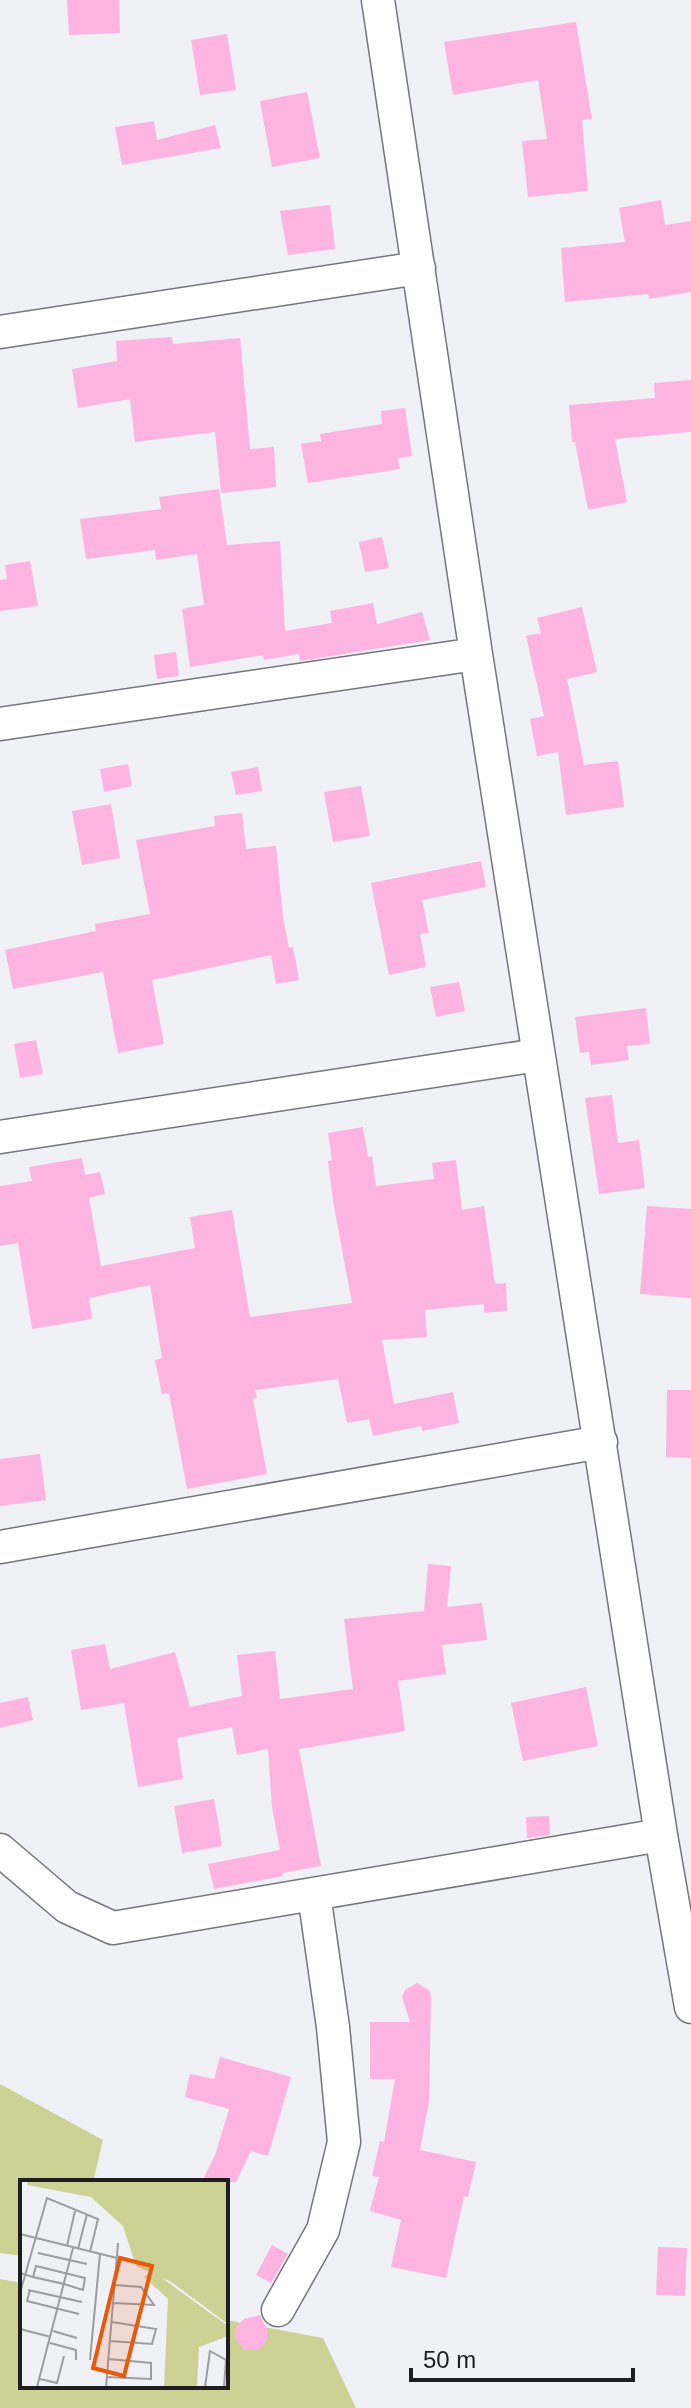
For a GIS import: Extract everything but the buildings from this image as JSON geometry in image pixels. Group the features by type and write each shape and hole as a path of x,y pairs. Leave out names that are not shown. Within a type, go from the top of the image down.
{"street":[{"path":"378,0 538,1055 691,2007"},
{"path":"0,332 419,268"},
{"path":"0,724 476,654"},
{"path":"0,1137 538,1055"},
{"path":"0,1547 601,1442"},
{"path":"0,1850 67,1907 113,1928 661,1835"},
{"path":"278,2310 323,2230 344,2142 333,2027 314,1894"}],"green space":[{"path":"0,2084 103,2140 93,2180 20,2180 20,2256 0,2253"},
{"path":"0,2279 20,2283 20,2388 228,2388 228,2320 323,2338 356,2408 0,2408"}]}
